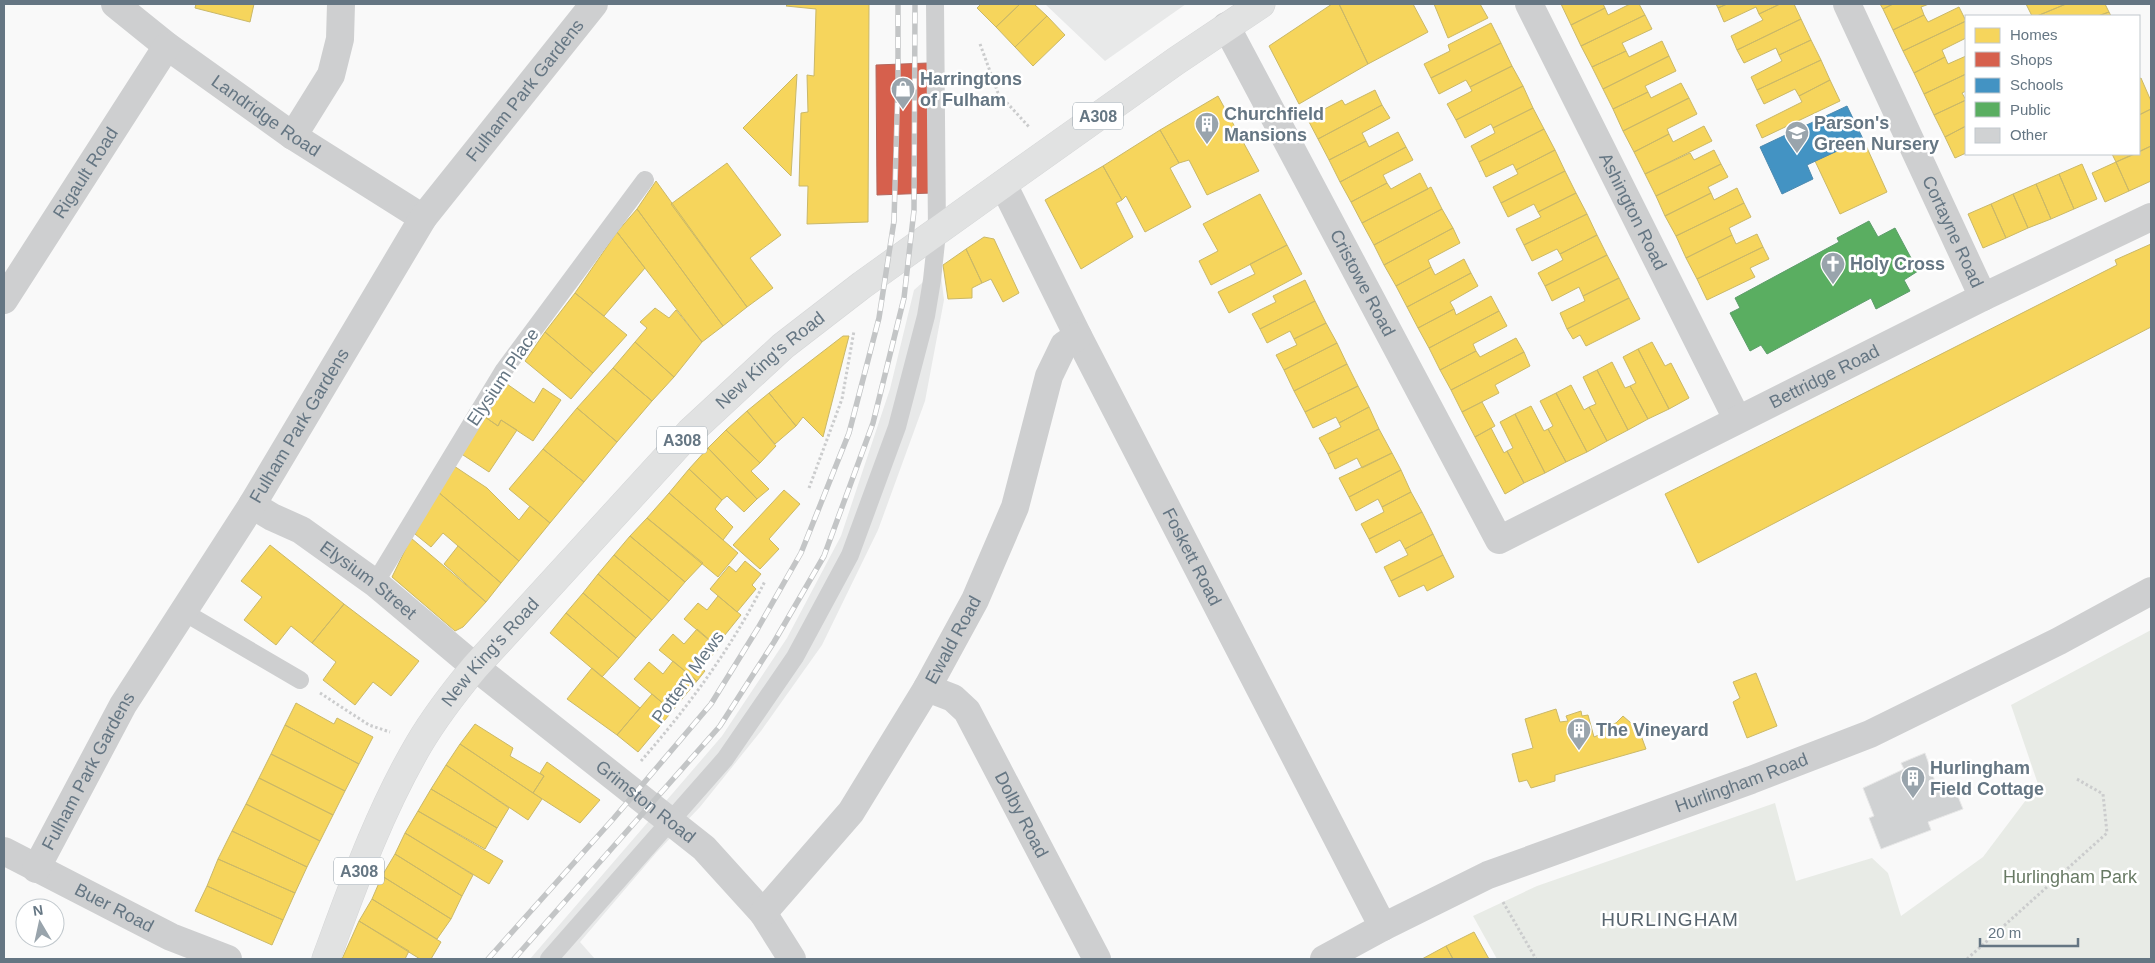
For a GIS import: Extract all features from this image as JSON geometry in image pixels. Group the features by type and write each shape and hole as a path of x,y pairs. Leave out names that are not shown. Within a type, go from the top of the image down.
{"main road":[{"name":"New King's Road","path":"326,959 371,837 419,743 453,694 475,667 690,432 784,346 862,285 1226,26 1261,4"}],"street":[{"name":"Landridge Road","path":"115,4 167,46 292,136 423,218"},
{"path":"292,136 331,74 340,39 341,4"},
{"name":"Fulham Park Gardens","path":"36,869 123,705 252,505 423,218 594,4"},
{"name":"Ashington Road","path":"1529,4 1738,419"},
{"name":"Cortayne Road","path":"1846,4 1983,297"},
{"name":"Cristowe Road","path":"1226,26 1499,540"},
{"name":"Rigault Road","path":"4,300 167,46"},
{"name":"Foskett Road","path":"1003,184 1078,336 1383,927"},
{"name":"Bettridge Road","path":"1499,540 1983,297 2151,216"},
{"name":"Ewald Road","path":"763,913 851,812 927,688 975,600 1015,507 1049,376 1064,345 1078,336"},
{"name":"Elysium Street","path":"252,505 272,518 301,530 375,583 475,667"},
{"name":"Hurlingham Road","path":"1324,959 1383,927 1488,875 1547,852 1751,780 1870,734 2060,641 2151,591"},
{"name":"Grimston Road","path":"475,667 623,782 704,848 763,913 792,959"},
{"name":"Dolby Road","path":"927,688 953,698 967,711 1097,959"},
{"name":"Buer Road","path":"4,851 171,937 228,959"}],"lane":[{"path":"549,959 725,759 795,657 850,555 897,427 926,316 937,233 934,4"},
{"name":"Elysium Place","path":"375,583 504,370 645,180"},
{"path":"182,611 300,680"}],"path":[{"path":"980,44 998,93 1050,150"},
{"path":"809,488 842,399 862,285"},
{"name":"Pottery Mews","path":"623,782 720,660 748,615 764,581"},
{"path":"300,680 369,725 419,743"},
{"path":"1967,959 2108,834 2103,794 2075,778"},
{"path":"1488,875 1536,959"}],"shaded area":[{"path":"1045,4 1186,4 1105,61"},
{"path":"940,267 944,300 925,401 878,530 822,645 761,731 700,807 656,853 580,942 595,959 530,959 722,736 787,638 841,536 890,389 914,290"}],"green space":[{"name":"Hurlingham Park","path":"2151,630 2151,959 1497,959 1473,916 1537,886 1775,803 1796,881 1872,858 1888,873 1901,916 1983,857 2038,784 2011,705"}],"building: Homes":[{"path":"196,4 254,4 250,22 195,8"},
{"path":"788,4 869,4 868,222 807,224 808,186 799,186 801,113 808,112 807,75 814,76 816,9 786,6"},
{"path":"981,4 1020,4 996,27 977,8"},
{"path":"1020,4 1034,4 1047,16 1015,47 996,27"},
{"path":"1332,4 1339,4 1368,64 1299,104 1269,46"},
{"path":"1339,4 1413,4 1428,32 1368,64"},
{"path":"1434,4 1480,4 1488,18 1448,38"},
{"path":"1561,4 1603,4 1605,8 1571,25"},
{"path":"1630,4 1639,4 1645,15 1581,46 1571,25 1605,8 1608,15"},
{"path":"1716,4 1727,4 1718,8"},
{"path":"1727,4 1780,4 1759,14 1756,7 1724,22 1718,8"},
{"path":"1780,4 1794,4 1801,19 1737,50 1731,36 1763,20 1759,14"},
{"path":"1880,4 1893,4 1883,9"},
{"path":"1893,4 1929,4 1921,7 1924,15 1893,30 1883,9"},
{"path":"2026,4 2066,4 2039,15 2032,15"},
{"path":"2066,4 2105,4 2109,12 2101,15 2039,15"},
{"path":"1959,7 1965,19 1965,21 1903,51 1893,30 1924,15 1928,22"},
{"path":"1645,15 1652,29 1622,43 1626,51 1592,67 1581,46"},
{"path":"1047,16 1065,35 1033,66 1015,47"},
{"path":"1801,19 1811,40 1779,55 1776,48 1744,63 1737,50"},
{"path":"1965,21 1965,38 1942,50 1945,57 1914,73 1903,51"},
{"path":"1491,23 1501,43 1431,78 1424,64 1450,51 1448,45"},
{"path":"1811,40 1821,60 1757,90 1751,77 1782,61 1779,55"},
{"path":"1662,41 1669,56 1603,89 1592,67 1626,51 1629,57"},
{"path":"1501,43 1512,66 1470,87 1466,80 1439,94 1431,78"},
{"path":"1669,56 1676,71 1645,86 1648,92 1613,109 1603,89"},
{"path":"1965,56 1965,74 1924,94 1914,73 1945,57 1948,64"},
{"path":"1821,60 1830,80 1799,96 1795,89 1764,104 1757,90"},
{"path":"1512,66 1523,86 1456,120 1447,104 1472,91 1470,87"},
{"path":"797,74 791,176 743,128"},
{"path":"1965,74 1965,92 1962,93 1965,100 1934,115 1924,94"},
{"path":"2140,78 2151,101 2151,109 2140,114"},
{"path":"1830,80 1840,101 1762,138 1756,125 1802,102 1799,96"},
{"path":"1681,83 1689,98 1623,131 1613,109 1648,92 1651,98"},
{"path":"1523,86 1533,108 1493,128 1491,124 1465,138 1456,120"},
{"path":"1375,90 1382,105 1318,139 1307,118 1342,100 1345,105"},
{"name":"Churchfield Mansions","path":"1218,96 1259,171 1207,195 1189,160 1179,163 1160,130"},
{"path":"1689,98 1697,114 1667,129 1669,134 1634,152 1623,131"},
{"path":"1965,100 1965,127 1945,137 1934,115"},
{"path":"1382,105 1390,118 1362,133 1366,141 1329,160 1318,139"},
{"path":"1533,108 1544,129 1479,162 1471,146 1495,133 1493,128"},
{"path":"2151,109 2151,146 2140,152 2140,114"},
{"path":"1704,126 1712,141 1645,174 1634,152 1669,134 1673,142"},
{"path":"1965,127 1965,153 1955,158 1945,137"},
{"path":"1544,129 1555,150 1516,170 1513,164 1486,177 1479,162"},
{"name":"Churchfield Mansions","path":"1160,130 1179,163 1170,168 1191,207 1145,232 1126,196 1122,200 1103,166"},
{"path":"1398,132 1406,147 1340,182 1329,160 1366,141 1369,147"},
{"path":"1863,139 1887,192 1840,214 1815,161"},
{"path":"2151,146 2151,181 2129,191 2116,162 2131,155 2140,155 2140,151"},
{"path":"1406,147 1413,160 1383,175 1387,183 1351,202 1340,182"},
{"path":"1555,150 1565,171 1501,203 1493,187 1518,174 1516,170"},
{"path":"1714,150 1721,164 1656,196 1645,174 1690,153 1694,160"},
{"path":"2112,155 2133,155 2116,162"},
{"path":"2116,162 2129,191 2105,202 2092,173"},
{"path":"727,163 781,235 750,258 773,288 747,307 671,204"},
{"path":"1721,164 1728,177 1708,187 1711,193 1665,216 1656,196"},
{"path":"2082,164 2097,199 2074,209 2059,174"},
{"path":"1103,166 1122,200 1116,203 1133,237 1081,269 1045,200"},
{"path":"1565,171 1576,193 1538,212 1534,204 1508,217 1501,203"},
{"path":"1420,173 1428,189 1362,223 1351,202 1387,183 1391,189"},
{"path":"2059,174 2074,209 2051,219 2036,184"},
{"path":"656,181 747,307 723,326 637,209"},
{"path":"2036,184 2051,219 2028,228 2013,194"},
{"path":"1431,187 1442,209 1374,245 1362,223"},
{"path":"1737,188 1744,203 1676,236 1665,216 1711,193 1714,200"},
{"path":"1576,193 1587,214 1524,245 1516,229 1541,217 1538,212"},
{"path":"1260,194 1287,245 1211,285 1199,261 1218,251 1203,224"},
{"path":"2013,194 2028,228 2006,238 1991,204"},
{"path":"1744,203 1751,217 1729,228 1732,235 1686,258 1676,236"},
{"path":"1991,204 2006,238 1983,248 1968,214"},
{"path":"637,209 723,326 702,342 617,232"},
{"path":"1442,209 1453,228 1384,265 1374,245"},
{"path":"1587,214 1597,235 1560,254 1557,249 1532,261 1524,245"},
{"path":"1453,228 1460,243 1428,260 1431,267 1396,286 1384,265"},
{"path":"617,232 645,268 604,316 575,293"},
{"path":"1757,234 1763,247 1697,279 1686,258 1732,235 1736,244"},
{"path":"1597,235 1607,255 1545,286 1538,273 1563,260 1560,254"},
{"path":"984,237 994,239 1019,293 1003,302 991,279 982,283 966,249"},
{"path":"2151,244 2151,327 1698,563 1665,494 2117,265 2115,260"},
{"path":"1287,245 1302,274 1229,313 1218,292 1255,274 1250,264"},
{"path":"1763,247 1769,259 1750,268 1755,277 1707,300 1697,279"},
{"path":"966,249 982,283 972,288 972,298 948,299 943,265"},
{"path":"1607,255 1619,278 1583,296 1579,287 1552,301 1545,286"},
{"path":"1464,259 1471,273 1407,307 1396,286 1431,267 1435,275"},
{"path":"1471,273 1478,286 1450,302 1454,309 1418,328 1407,307"},
{"path":"1619,278 1629,298 1567,329 1560,313 1585,301 1583,296"},
{"path":"1305,280 1315,301 1260,329 1252,314 1276,302 1273,296"},
{"path":"575,293 627,335 593,373 545,332"},
{"path":"1491,296 1499,311 1429,348 1418,328 1454,309 1456,315"},
{"path":"1629,298 1640,319 1586,346 1580,335 1573,339 1567,329"},
{"path":"1315,301 1326,323 1294,339 1290,331 1267,343 1260,329"},
{"path":"655,308 669,318 676,310 702,342 674,377 635,342 647,328 640,322"},
{"path":"1499,311 1507,326 1473,344 1476,351 1440,370 1429,348"},
{"path":"1326,323 1337,343 1284,370 1276,355 1297,345 1294,339"},
{"path":"545,332 593,373 571,399 525,361"},
{"path":"843,336 849,336 823,437 803,417 796,426 769,393"},
{"path":"1516,338 1524,352 1451,390 1440,370 1476,351 1480,357"},
{"path":"635,342 674,377 652,401 613,368"},
{"path":"1652,342 1665,366 1671,363 1689,398 1669,409 1638,349"},
{"path":"1337,343 1347,364 1294,391 1284,370"},
{"path":"1638,349 1669,409 1648,419 1630,386 1636,383 1623,357"},
{"path":"1524,352 1530,366 1495,385 1499,393 1462,412 1451,390"},
{"path":"1612,362 1625,388 1630,386 1648,419 1628,430 1597,370"},
{"path":"1347,364 1358,386 1305,412 1294,391"},
{"path":"613,368 652,401 617,442 577,408"},
{"path":"1597,370 1628,430 1607,441 1589,407 1596,404 1583,377"},
{"path":"507,384 534,403 543,388 561,400 533,441 501,420 498,426 485,417"},
{"path":"1571,385 1584,410 1589,407 1607,441 1587,452 1556,393"},
{"path":"1358,386 1369,407 1339,423 1336,417 1313,428 1305,412"},
{"path":"769,393 796,426 775,444 747,411"},
{"path":"1556,393 1587,452 1566,462 1548,429 1553,426 1540,401"},
{"path":"1482,402 1495,426 1475,437 1462,412"},
{"path":"1531,406 1544,431 1548,429 1566,462 1545,473 1515,414"},
{"path":"1369,407 1379,429 1328,454 1319,438 1341,427 1339,423"},
{"path":"577,408 617,442 584,482 543,449"},
{"path":"747,411 776,446 760,463 726,430"},
{"path":"1515,414 1545,473 1524,483 1507,451 1513,448 1500,422"},
{"path":"485,417 498,426 501,420 517,430 489,472 460,453"},
{"path":"1491,428 1504,453 1507,451 1524,483 1505,494 1475,437"},
{"path":"1379,429 1392,453 1362,468 1357,458 1335,469 1328,454"},
{"path":"726,430 760,463 751,471 769,489 757,499 708,448"},
{"path":"708,448 757,499 744,512 727,496 722,500 689,469"},
{"path":"543,449 584,482 550,523 509,489"},
{"path":"1392,453 1401,470 1349,497 1339,478"},
{"path":"454,466 487,488 519,520 530,506 550,523 519,561 437,491"},
{"path":"689,469 722,500 715,509 733,527 723,540 669,493"},
{"path":"1401,470 1411,492 1382,507 1378,499 1356,511 1349,497"},
{"path":"784,490 800,504 769,539 779,549 760,569 733,545"},
{"path":"437,491 519,561 501,583 443,533 431,547 415,534"},
{"path":"1411,492 1422,512 1369,539 1361,524 1384,512 1382,507"},
{"path":"669,493 738,553 718,577 647,518"},
{"path":"1422,512 1433,534 1405,549 1400,540 1376,553 1369,539"},
{"path":"647,518 703,563 685,582 630,536"},
{"path":"1433,534 1443,555 1391,581 1384,567 1408,555 1405,549"},
{"path":"630,536 685,582 669,601 614,555"},
{"path":"411,538 486,602 463,627 455,631 392,577"},
{"path":"270,545 344,604 312,643 291,626 276,645 244,620 262,597 241,581"},
{"path":"458,546 501,583 486,602 444,564"},
{"path":"614,555 669,601 652,620 598,574"},
{"path":"1443,555 1454,577 1427,591 1424,585 1399,597 1391,581"},
{"path":"745,561 761,574 752,585 756,589 737,612 710,589 729,566 736,572"},
{"path":"598,574 652,620 636,638 583,593"},
{"path":"583,593 636,638 619,658 566,613"},
{"path":"718,596 741,615 716,646 684,619 698,603 707,610"},
{"path":"344,604 419,661 391,696 373,682 355,705 323,680 336,662 312,643"},
{"path":"566,613 619,658 602,677 550,633"},
{"path":"697,629 719,648 701,668 705,671 697,681 659,650 673,634 684,644"},
{"path":"673,661 697,681 672,711 634,679 649,662 663,674"},
{"path":"592,668 640,708 617,735 567,699"},
{"path":"1756,673 1777,726 1747,738 1733,702 1740,698 1733,682"},
{"path":"652,694 664,704 660,708 669,715 638,752 617,735"},
{"path":"296,703 334,724 337,718 373,737 359,764 285,725"},
{"name":"The Vineyard","path":"1556,709 1560,722 1568,721 1566,716 1581,711 1582,716 1588,715 1594,737 1601,734 1604,727 1616,723 1623,716 1639,730 1646,749 1555,775 1555,781 1531,788 1527,780 1519,782 1512,754 1533,748 1525,719"},
{"path":"475,724 513,748 510,756 544,776 533,793 460,744"},
{"path":"285,725 359,764 345,791 271,754"},
{"path":"460,744 542,799 528,820 446,765"},
{"path":"271,754 345,791 333,815 259,778"},
{"path":"547,762 600,800 580,823 533,793 544,776 540,773"},
{"path":"446,765 509,808 497,828 431,789"},
{"path":"259,778 333,815 320,841 246,804"},
{"path":"431,789 497,828 485,849 418,811"},
{"path":"246,804 320,841 307,867 232,831"},
{"path":"418,811 503,861 489,884 405,833"},
{"path":"232,831 307,867 295,893 218,859"},
{"path":"405,833 473,875 462,896 395,854"},
{"path":"395,854 462,896 451,919 382,876"},
{"path":"218,859 295,893 283,920 207,886"},
{"path":"382,876 451,919 437,939 372,899"},
{"path":"207,886 283,920 272,945 195,911"},
{"path":"372,899 441,942 431,959 420,959 359,921"},
{"path":"359,921 409,951 405,959 342,959"},
{"path":"1474,932 1489,959 1453,959 1446,946"},
{"path":"1446,946 1453,959 1422,959"}],"building: Shops":[{"name":"Harringtons of Fulham","path":"928,63 932,193 877,195 876,65"}],"building: Schools":[{"name":"Parson's Green Nursery","path":"1847,106 1863,139 1807,165 1813,179 1782,194 1760,147"}],"building: Public":[{"name":"Holy Cross","path":"1869,221 1878,237 1895,228 1918,271 1904,280 1910,291 1876,309 1871,298 1767,354 1761,345 1750,351 1730,313 1740,308 1735,298 1839,242 1837,238"}],"building: Other":[{"name":"Hurlingham Field Cottage","path":"1925,753 1938,790 1953,784 1963,809 1928,822 1931,830 1881,849 1869,818 1874,816 1863,788 1904,769 1901,763"}],"railway":[{"path":"488,959 614,818 711,704 801,553 849,433 879,318 894,221 898,4"},
{"path":"514,959 720,726 774,642 824,556 873,423 904,298 914,210 915,4"}],"place":[{"name":"Harringtons of Fulham","path":"903,110"},
{"name":"Churchfield Mansions","path":"1207,145"},
{"name":"Parson's Green Nursery","path":"1797,154"},
{"name":"Holy Cross","path":"1833,285"},
{"name":"The Vineyard","path":"1579,751"},
{"name":"Hurlingham Field Cottage","path":"1913,799"}],"district":[{"name":"HURLINGHAM","path":"1670,919"}]}
